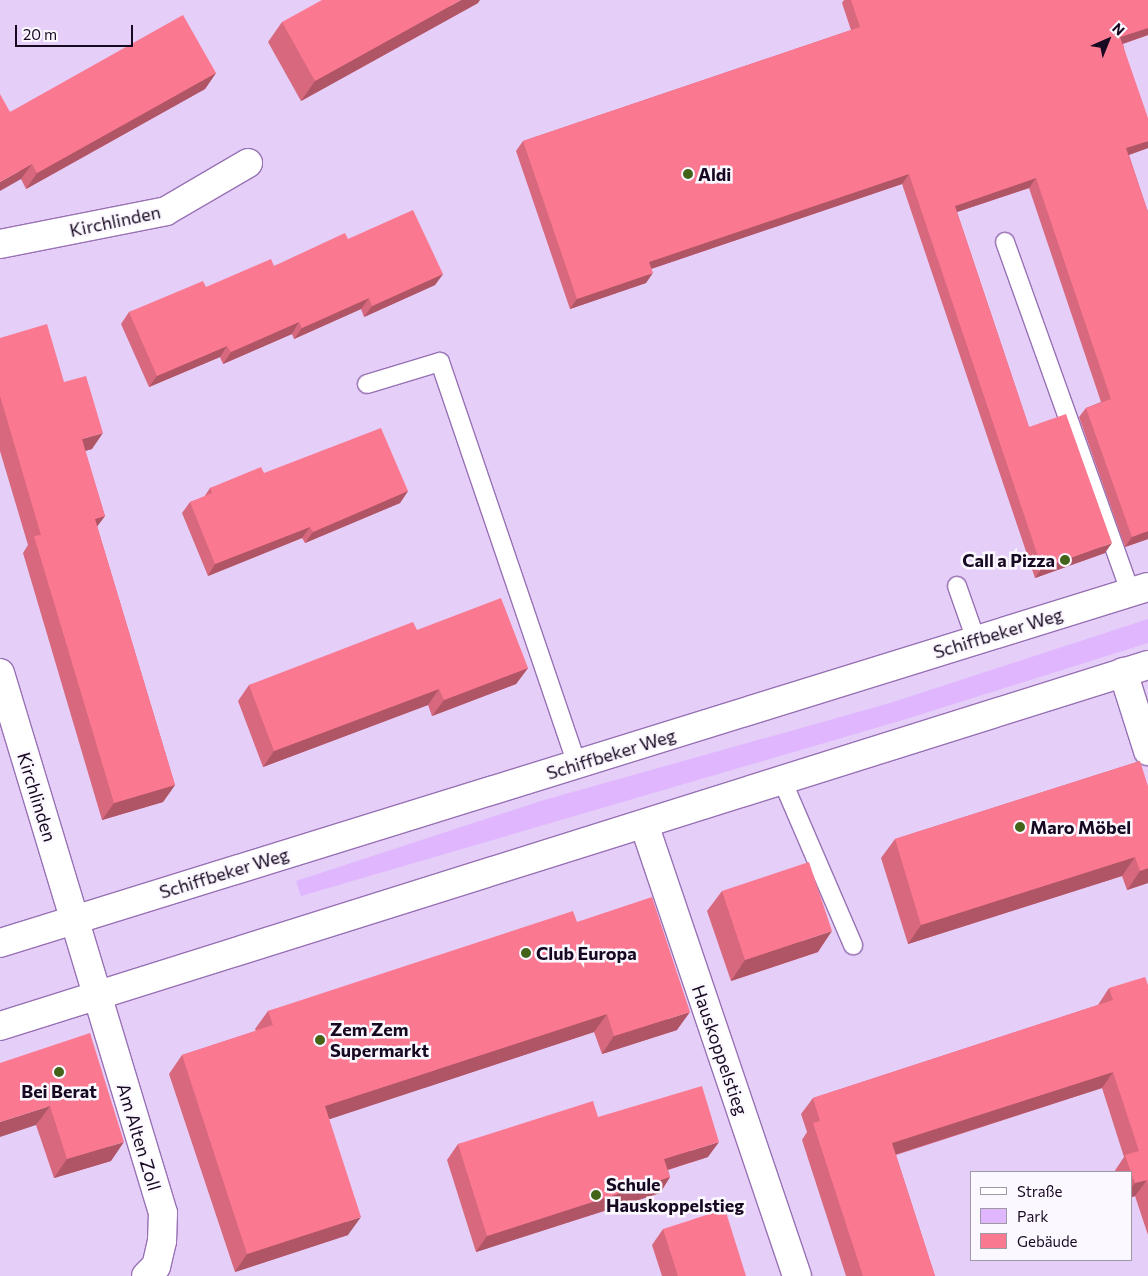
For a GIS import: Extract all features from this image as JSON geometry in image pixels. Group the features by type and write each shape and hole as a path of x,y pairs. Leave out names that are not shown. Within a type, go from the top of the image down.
{"main road":[{"name":"Kirchlinden","path":"0,244 166,211 248,163"},
{"name":"Schiffbeker Weg","path":"0,943 1139,589"},
{"path":"0,1026 1136,668 1148,751"},
{"name":"Kirchlinden","path":"0,673 74,920"},
{"name":"Hauskoppelstieg","path":"644,824 797,1276"},
{"path":"74,920 96,996"},
{"name":"Am Alten Zoll","path":"96,996 162,1213 162,1241 156,1266 146,1276"}],"lane":[{"path":"1005,242 1139,589"},
{"path":"367,384 440,362 577,764"},
{"path":"957,586 976,640"},
{"path":"782,780 852,945"}],"green space":[{"path":"1148,619 1148,643 903,720 301,896 296,881 544,800 890,703"}],"building":[{"path":"322,0 461,0 315,81 282,22"},
{"path":"851,0 1148,0 1148,28 1120,37 1148,118 1148,141 1126,148 1148,212 1148,531 1132,537 1086,408 1111,399 1036,178 955,206 1029,427 1066,414 1112,543 1042,568 909,174 649,262 653,273 577,299 523,141 860,27"},
{"path":"183,15 216,73 37,173 32,164 0,182 0,94 10,112"},
{"path":"413,210 443,274 372,306 369,298 302,328 299,322 231,352 227,346 157,376 129,312 203,281 206,287 271,259 274,266 345,233 348,239"},
{"path":"47,324 64,382 86,376 103,433 82,439 105,516 95,519 175,785 114,803 34,536 41,535 0,396 0,338"},
{"path":"381,428 408,491 313,532 310,527 215,564 190,502 212,493 210,488 261,467 264,473"},
{"path":"501,598 528,668 444,700 439,689 274,751 249,685 413,622 417,630"},
{"path":"1140,761 1148,786 1148,868 1140,871 1135,857 921,925 895,839"},
{"path":"809,862 832,931 745,960 722,891"},
{"path":"652,897 690,1012 614,1036 607,1014 325,1106 361,1217 247,1254 182,1055 273,1025 268,1011 573,911 577,922"},
{"path":"1145,977 1148,985 1148,1184 1147,1180 1135,1183 1133,1171 1131,1171 1125,1155 1139,1151 1113,1072 892,1143 935,1276 863,1276 813,1123 820,1121 813,1098 1113,1000 1109,988"},
{"path":"90,1033 124,1142 67,1159 50,1106 0,1122 0,1063"},
{"path":"702,1086 719,1142 664,1159 670,1177 487,1236 458,1144 593,1101 598,1117"},
{"path":"725,1209 746,1276 678,1276 663,1229"}],"place":[{"name":"Aldi","path":"688,174"},
{"name":"Call a Pizza","path":"1065,560"},
{"name":"Maro Möbel","path":"1020,827"},
{"name":"Club Europa","path":"526,953"},
{"name":"Zem Zem Supermarkt","path":"320,1040"},
{"name":"Bei Berat","path":"59,1072"},
{"name":"Schule Hauskoppelstieg","path":"596,1195"}]}
